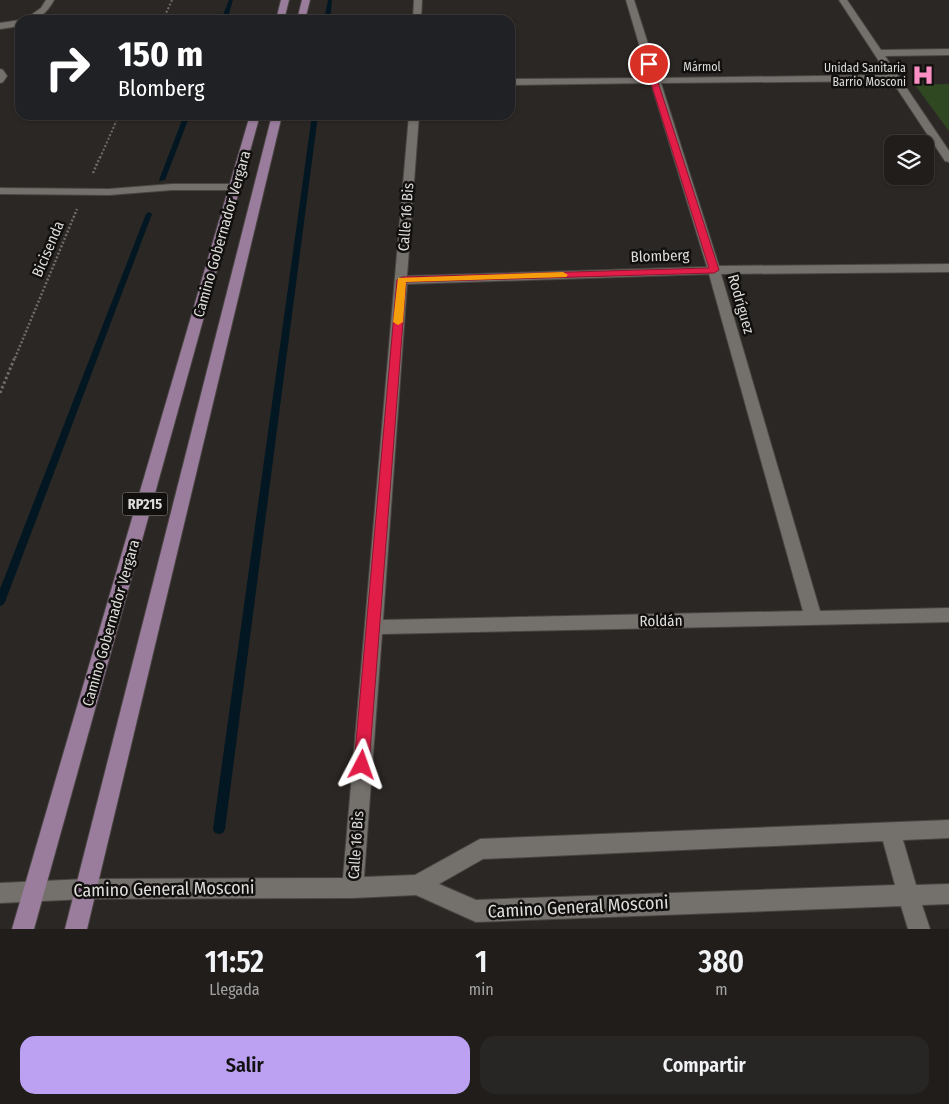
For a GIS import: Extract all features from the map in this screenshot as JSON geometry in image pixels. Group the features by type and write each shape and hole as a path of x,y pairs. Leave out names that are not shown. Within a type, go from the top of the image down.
{"main road":[{"path":"281,15 285,0"},
{"path":"302,15 306,0"},
{"name":"Camino Gobernador Vergara","path":"23,929 253,120"},
{"name":"Camino Gobernador Vergara","path":"76,929 276,120"}],"street":[{"path":"36,15 44,10 50,0"},
{"path":"417,15 418,0"},
{"name":"Rodríguez","path":"630,0 653,79 714,270 813,618"},
{"path":"843,0 949,159"},
{"path":"0,26 15,24"},
{"path":"878,53 949,52"},
{"path":"0,72 2,76 0,80"},
{"name":"Mármol","path":"515,82 894,78"},
{"name":"Calle 16 Bis","path":"353,888 372,627 414,120"},
{"path":"0,191 84,192 172,187 235,187"},
{"name":"Blomberg","path":"402,280 714,270 949,268"},
{"name":"Roldán","path":"372,627 949,615"},
{"path":"417,884 480,849 949,829"},
{"path":"890,832 918,929"},
{"name":"Camino General Mosconi","path":"0,893 34,893 86,889 353,888 417,884 476,911 648,903 908,897 949,894"}],"path":[{"path":"165,15 172,0"},
{"name":"Bicisenda","path":"0,393 84,192 118,120"}],"green space":[{"path":"949,84 949,131 915,85"}],"waterway":[{"path":"226,15 231,0"},
{"path":"328,15 330,0"},
{"path":"162,180 185,120"},
{"path":"219,829 314,120"},
{"path":"0,602 149,214"}],"slow traffic":[{"path":"398,322 402,280 563,275"}],"place":[{"name":"Unidad Sanitaria Barrio Mosconi","path":"923,75"}],"route":[{"path":"362,765 402,280 714,270 649,64"}]}
